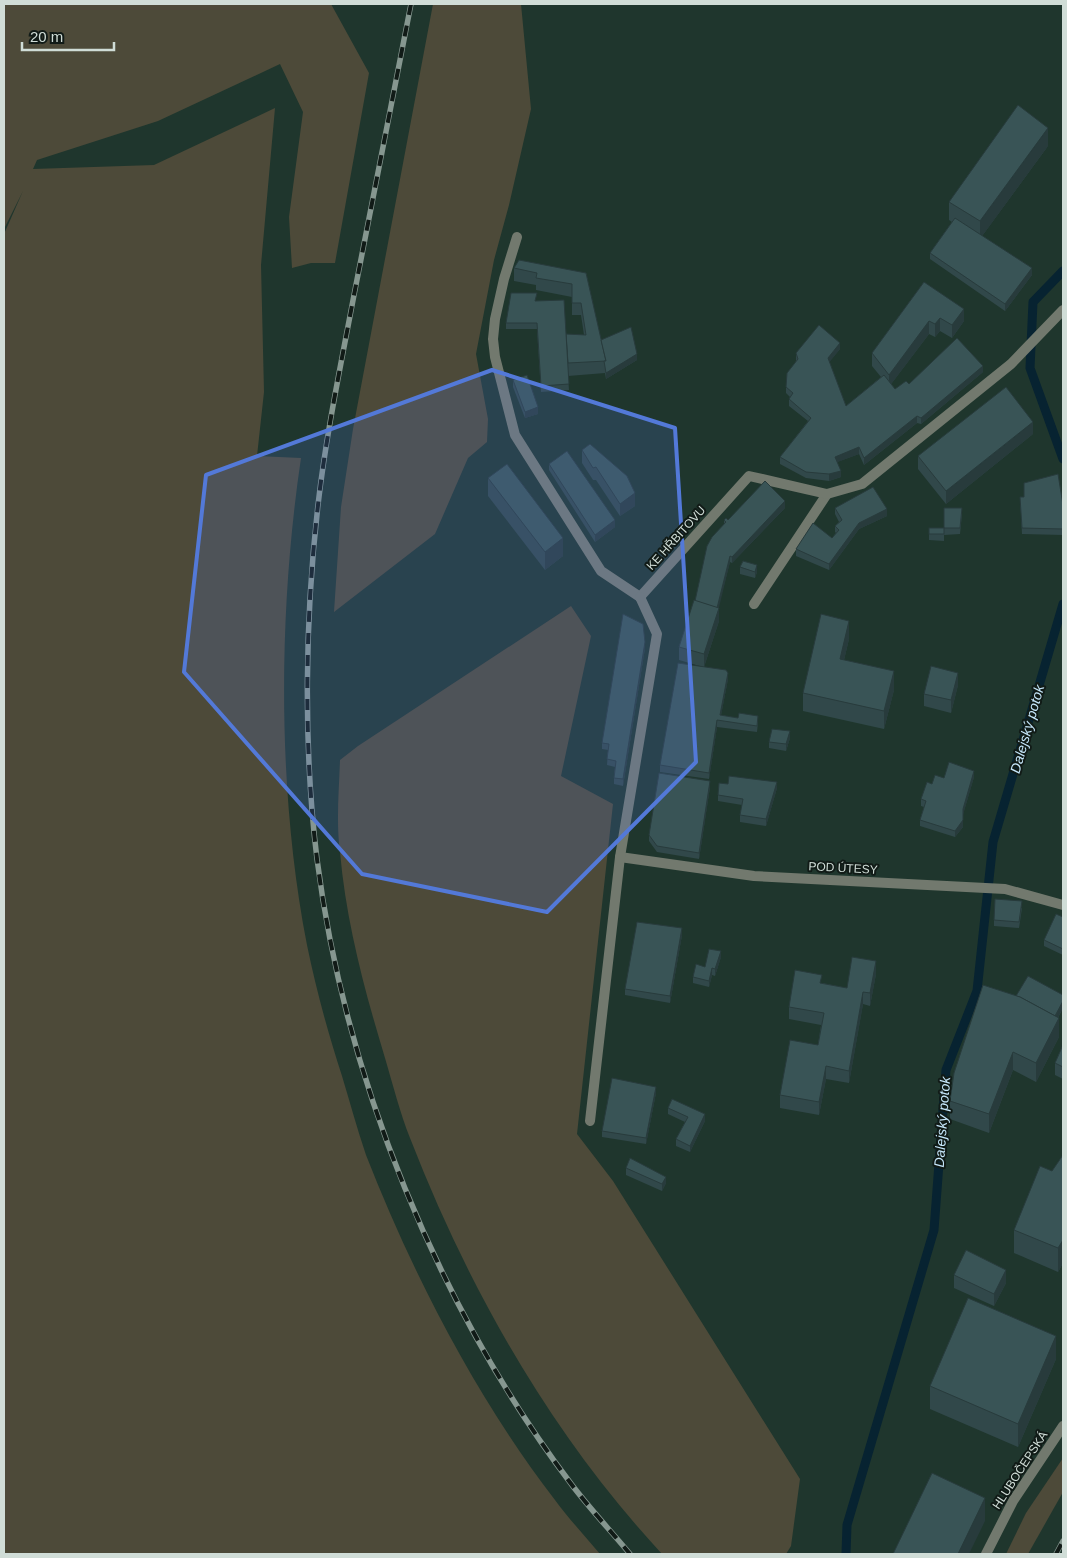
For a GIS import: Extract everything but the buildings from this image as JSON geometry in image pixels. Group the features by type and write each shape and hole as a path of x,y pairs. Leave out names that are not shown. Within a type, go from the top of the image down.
{"street":[{"path":"517,237 504,279 495,320 494,339 495,357 515,435 601,571 640,597 657,634 620,857 590,1121"},
{"name":"KE HŘBITOVU","path":"640,597 749,476 827,494 862,484 1011,364 1063,310"},
{"path":"754,604 827,494"},
{"name":"POD ÚTESY","path":"620,857 754,876 1004,889 1063,905"},
{"name":"HLUBOČEPSKÁ","path":"986,1554 1013,1501 1063,1426"}],"highlighted area":[{"path":"492,370 675,428 696,762 547,912 362,874 184,672 206,475"}],"shaded area":[{"path":"4,4 331,4 369,73 335,263 311,263 292,268 289,217 303,112 280,64 158,121 37,160 33,169 154,165 275,108 261,265 264,392 257,456 301,458 293,517 288,578 284,702 290,826 297,886 318,994 366,1155 384,1200 425,1289 473,1378 526,1461 571,1521 600,1554 4,1554 4,234 23,191 4,229"},
{"path":"433,4 521,4 531,109 494,260 476,354 488,419 487,442 468,458 435,534 334,612 341,507 353,429"},
{"path":"571,606 591,636 561,776 613,804 577,1134 613,1181 800,1479 791,1546 786,1554 662,1554 584,1460 516,1358 486,1305 433,1195 400,1109 370,1008 357,956 347,904 339,841 340,760 358,746"},
{"path":"1063,1458 1063,1492 1028,1554 1006,1554 1026,1513"}],"waterway":[{"name":"Dalejský potok","path":"1063,271 1033,302 1030,368 1063,459"},
{"name":"Dalejský potok","path":"846,1554 847,1525 934,1230 946,1070 977,991 993,842 1063,604"}],"railway":[{"path":"411,4 339,373 318,505 310,592 307,682 309,772 317,859 331,942 350,1024 375,1107 405,1188 440,1267 480,1343 524,1416 572,1485 630,1554"},
{"path":"1056,1554 1063,1541"}]}
